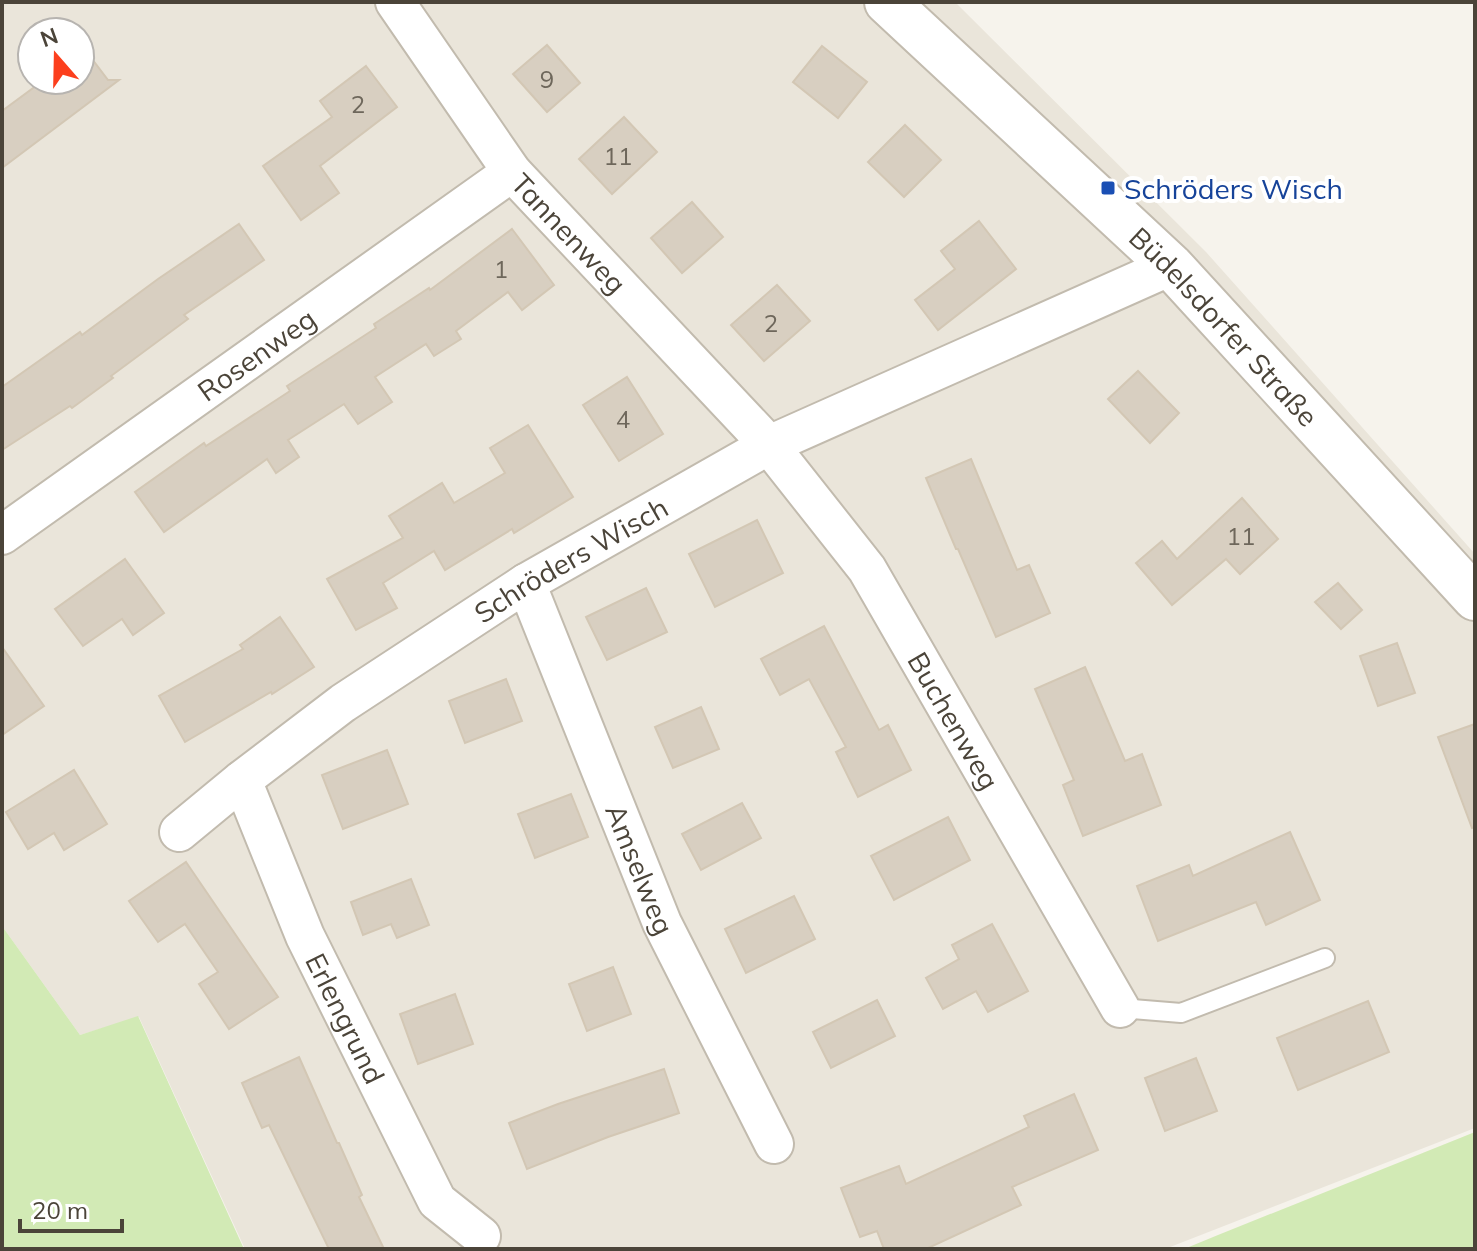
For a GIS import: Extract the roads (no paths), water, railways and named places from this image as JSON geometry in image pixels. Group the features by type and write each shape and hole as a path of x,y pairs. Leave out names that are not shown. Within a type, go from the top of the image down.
{"street":[{"name":"Tannenweg","path":"395,2 512,172 769,445"},
{"name":"Büdelsdorfer Straße","path":"887,2 1171,266 1475,598"},
{"name":"Rosenweg","path":"2,535 512,172"},
{"name":"Schröders Wisch","path":"179,832 343,703 526,583 769,445 1171,266"},
{"name":"Buchenweg","path":"769,445 867,569 1120,1008"},
{"name":"Amselweg","path":"526,583 662,923 774,1144"},
{"name":"Erlengrund","path":"242,780 305,936 437,1201 481,1236"}],"lane":[{"path":"1120,1008 1181,1013 1325,958"}],"place":[{"name":"Schröders Wisch","path":"1108,188"}]}
